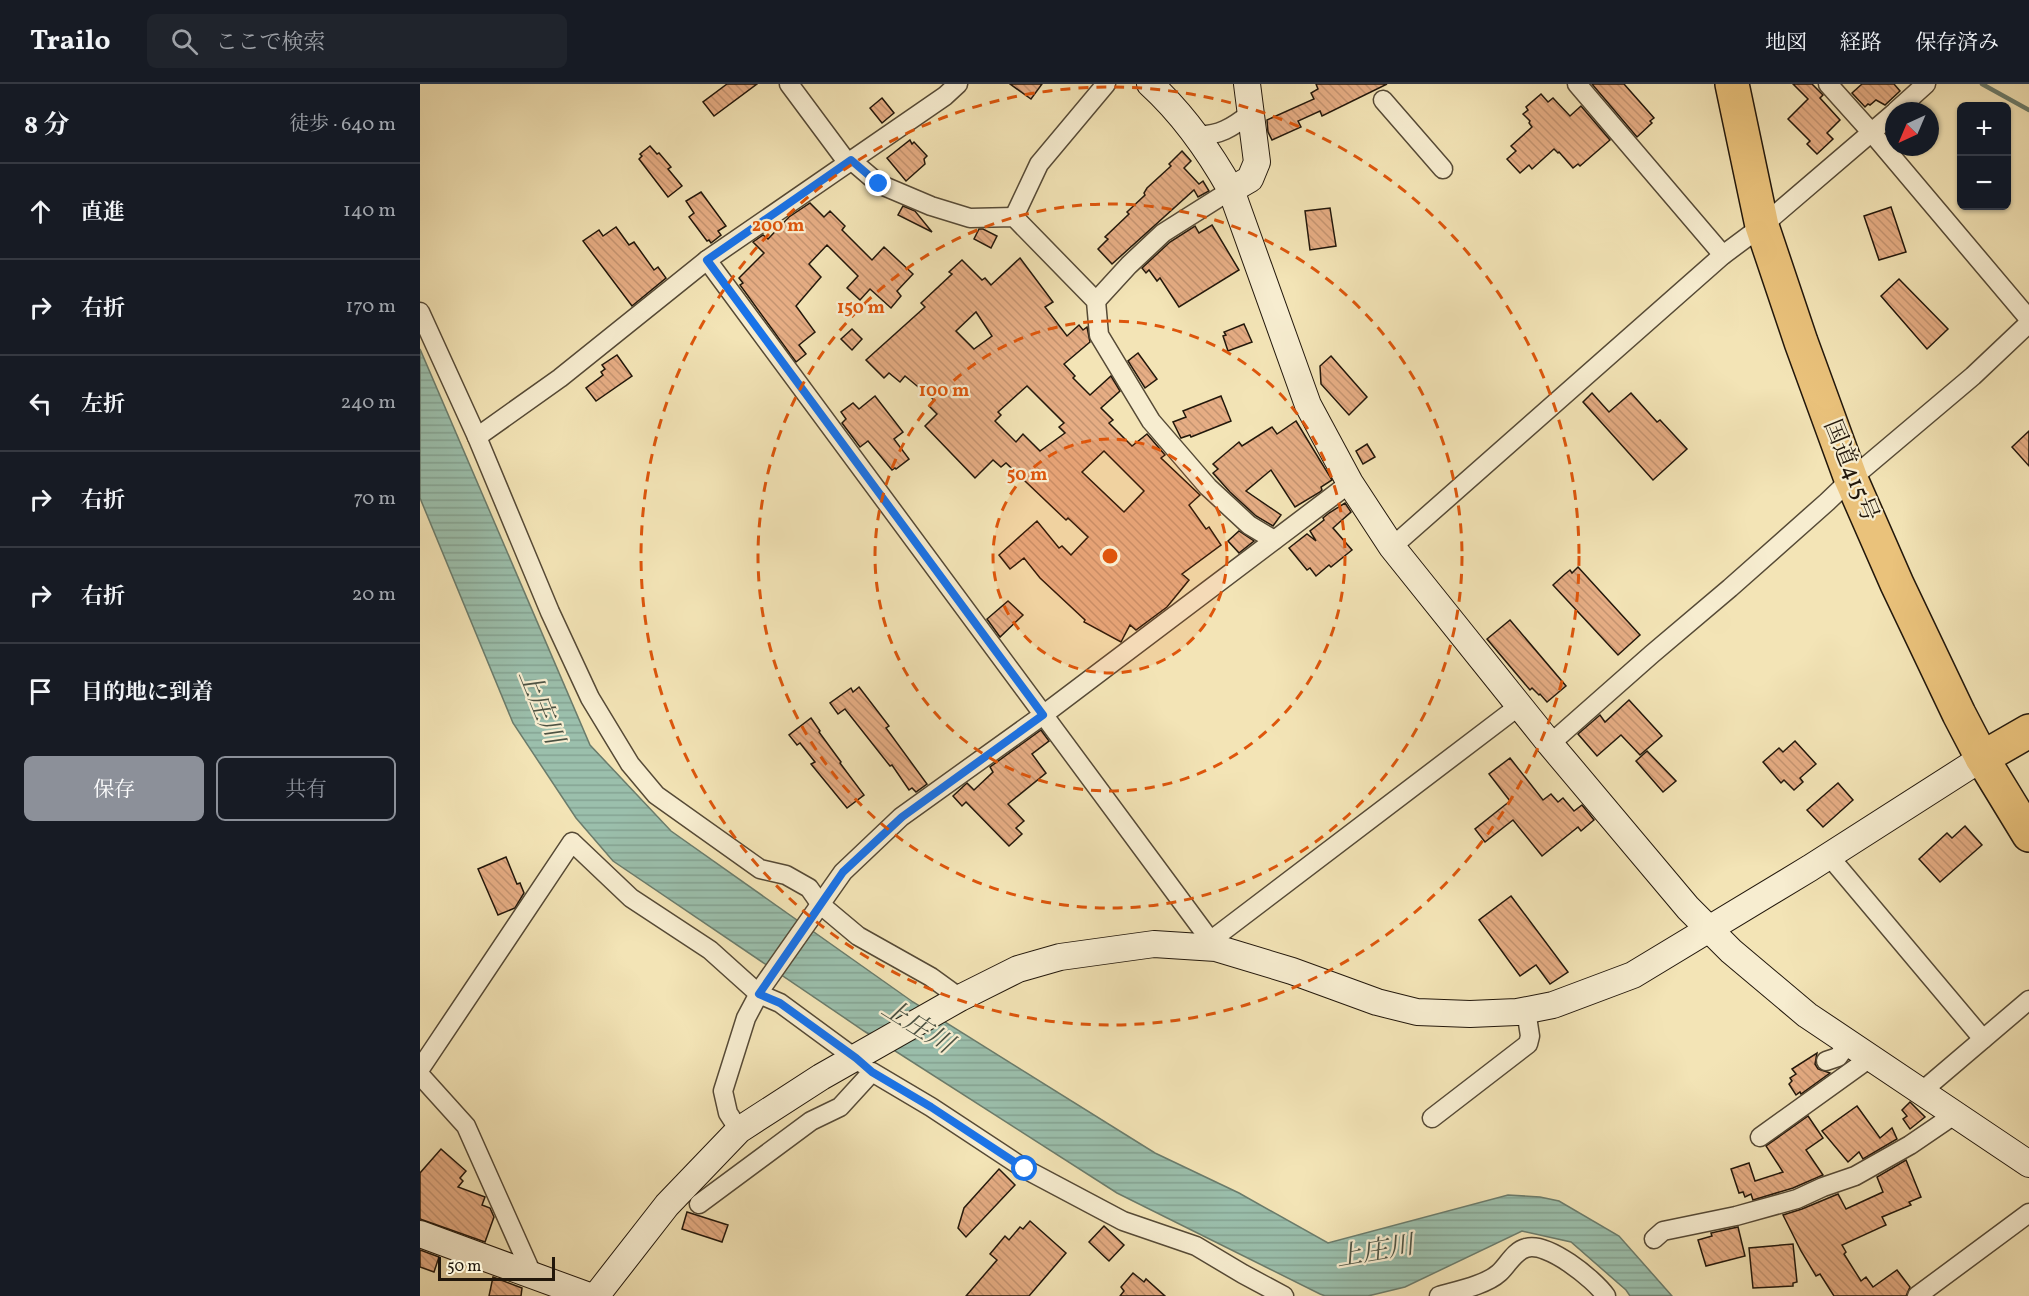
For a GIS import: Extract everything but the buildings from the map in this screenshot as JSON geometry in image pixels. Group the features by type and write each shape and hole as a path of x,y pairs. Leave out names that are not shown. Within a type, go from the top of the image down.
{"highway":[{"name":"国道415号","path":"1732,84 1762,226 1851,479 1926,647 1982,758 2029,835"},
{"path":"1982,758 2029,731"}],"street":[{"path":"789,84 849,161 879,184 930,206 970,218 1014,217 1096,301 1099,335 1151,421 1209,487 1249,525 1274,540"},
{"path":"477,437 560,378 707,260 945,96 958,84"},
{"path":"1014,217 1039,164 1106,84"},
{"path":"1150,84 1173,105 1219,169 1231,190 1308,405 1350,483 1392,547 1519,706 1707,929 1807,1015 2029,1164"},
{"path":"1096,301 1163,233 1250,179 1257,162 1246,84"},
{"path":"1577,84 1723,255"},
{"path":"1550,744 1739,581 1851,479 1973,376 2029,321 1872,133 1828,84"},
{"path":"1906,102 1926,84"},
{"path":"1383,100 1443,169"},
{"path":"1195,135 1208,136 1229,129 1251,113"},
{"path":"1392,547 1723,255 1762,226 1885,121"},
{"path":"707,260 1213,945"},
{"path":"420,312 477,437 550,612 590,698 630,764 656,795 760,869 786,876 808,888 821,905 858,936 931,977 960,998"},
{"path":"739,1130 728,1113 723,1091 746,1018 761,990 843,872 902,817 1043,715 1350,483"},
{"path":"1213,945 1519,706"},
{"path":"596,1296 667,1205 739,1130 821,1077 864,1065 960,998 1018,969 1060,957 1154,944 1213,945 1377,1002 1417,1012 1470,1014 1526,1010 1553,1005 1633,975 1829,856 1982,758"},
{"path":"420,1069 572,842 631,898 710,950 864,1065 1025,1169 1123,1221 1196,1246 1284,1296"},
{"path":"1829,856 1983,1039"},
{"path":"1920,1092 2029,1000"},
{"path":"1432,1118 1528,1044 1530,1036 1526,1010"},
{"path":"1826,1061 1838,1057 1848,1043"},
{"path":"1760,1137 1870,1058"},
{"path":"699,1204 811,1121 840,1107 864,1065"},
{"path":"420,1075 466,1126 532,1274"},
{"path":"1654,1239 1663,1231 1736,1216 1797,1199 1855,1176 1910,1145 1954,1115"},
{"path":"1917,1296 2029,1213"},
{"path":"420,1234 589,1296"},
{"path":"1439,1296 1477,1284 1498,1274 1517,1253 1527,1247 1546,1249 1572,1266 1606,1296"}],"water":[{"name":"上庄川","path":"420,349 590,745 671,831 913,1002 1155,1153 1239,1193 1328,1243 1508,1195 1540,1197 1559,1201 1619,1236 1672,1296 1630,1296 1571,1242 1522,1231 1405,1287 1368,1296 1320,1294 1117,1193 864,1031 613,861 576,818 513,723 420,498"}],"waterway":[{"path":"1982,84 2029,110"}],"route":[{"path":"879,184 851,160 707,260 1043,715 902,817 843,872 759,994 780,1003 823,1033 872,1072 931,1107 1025,1169"}]}
